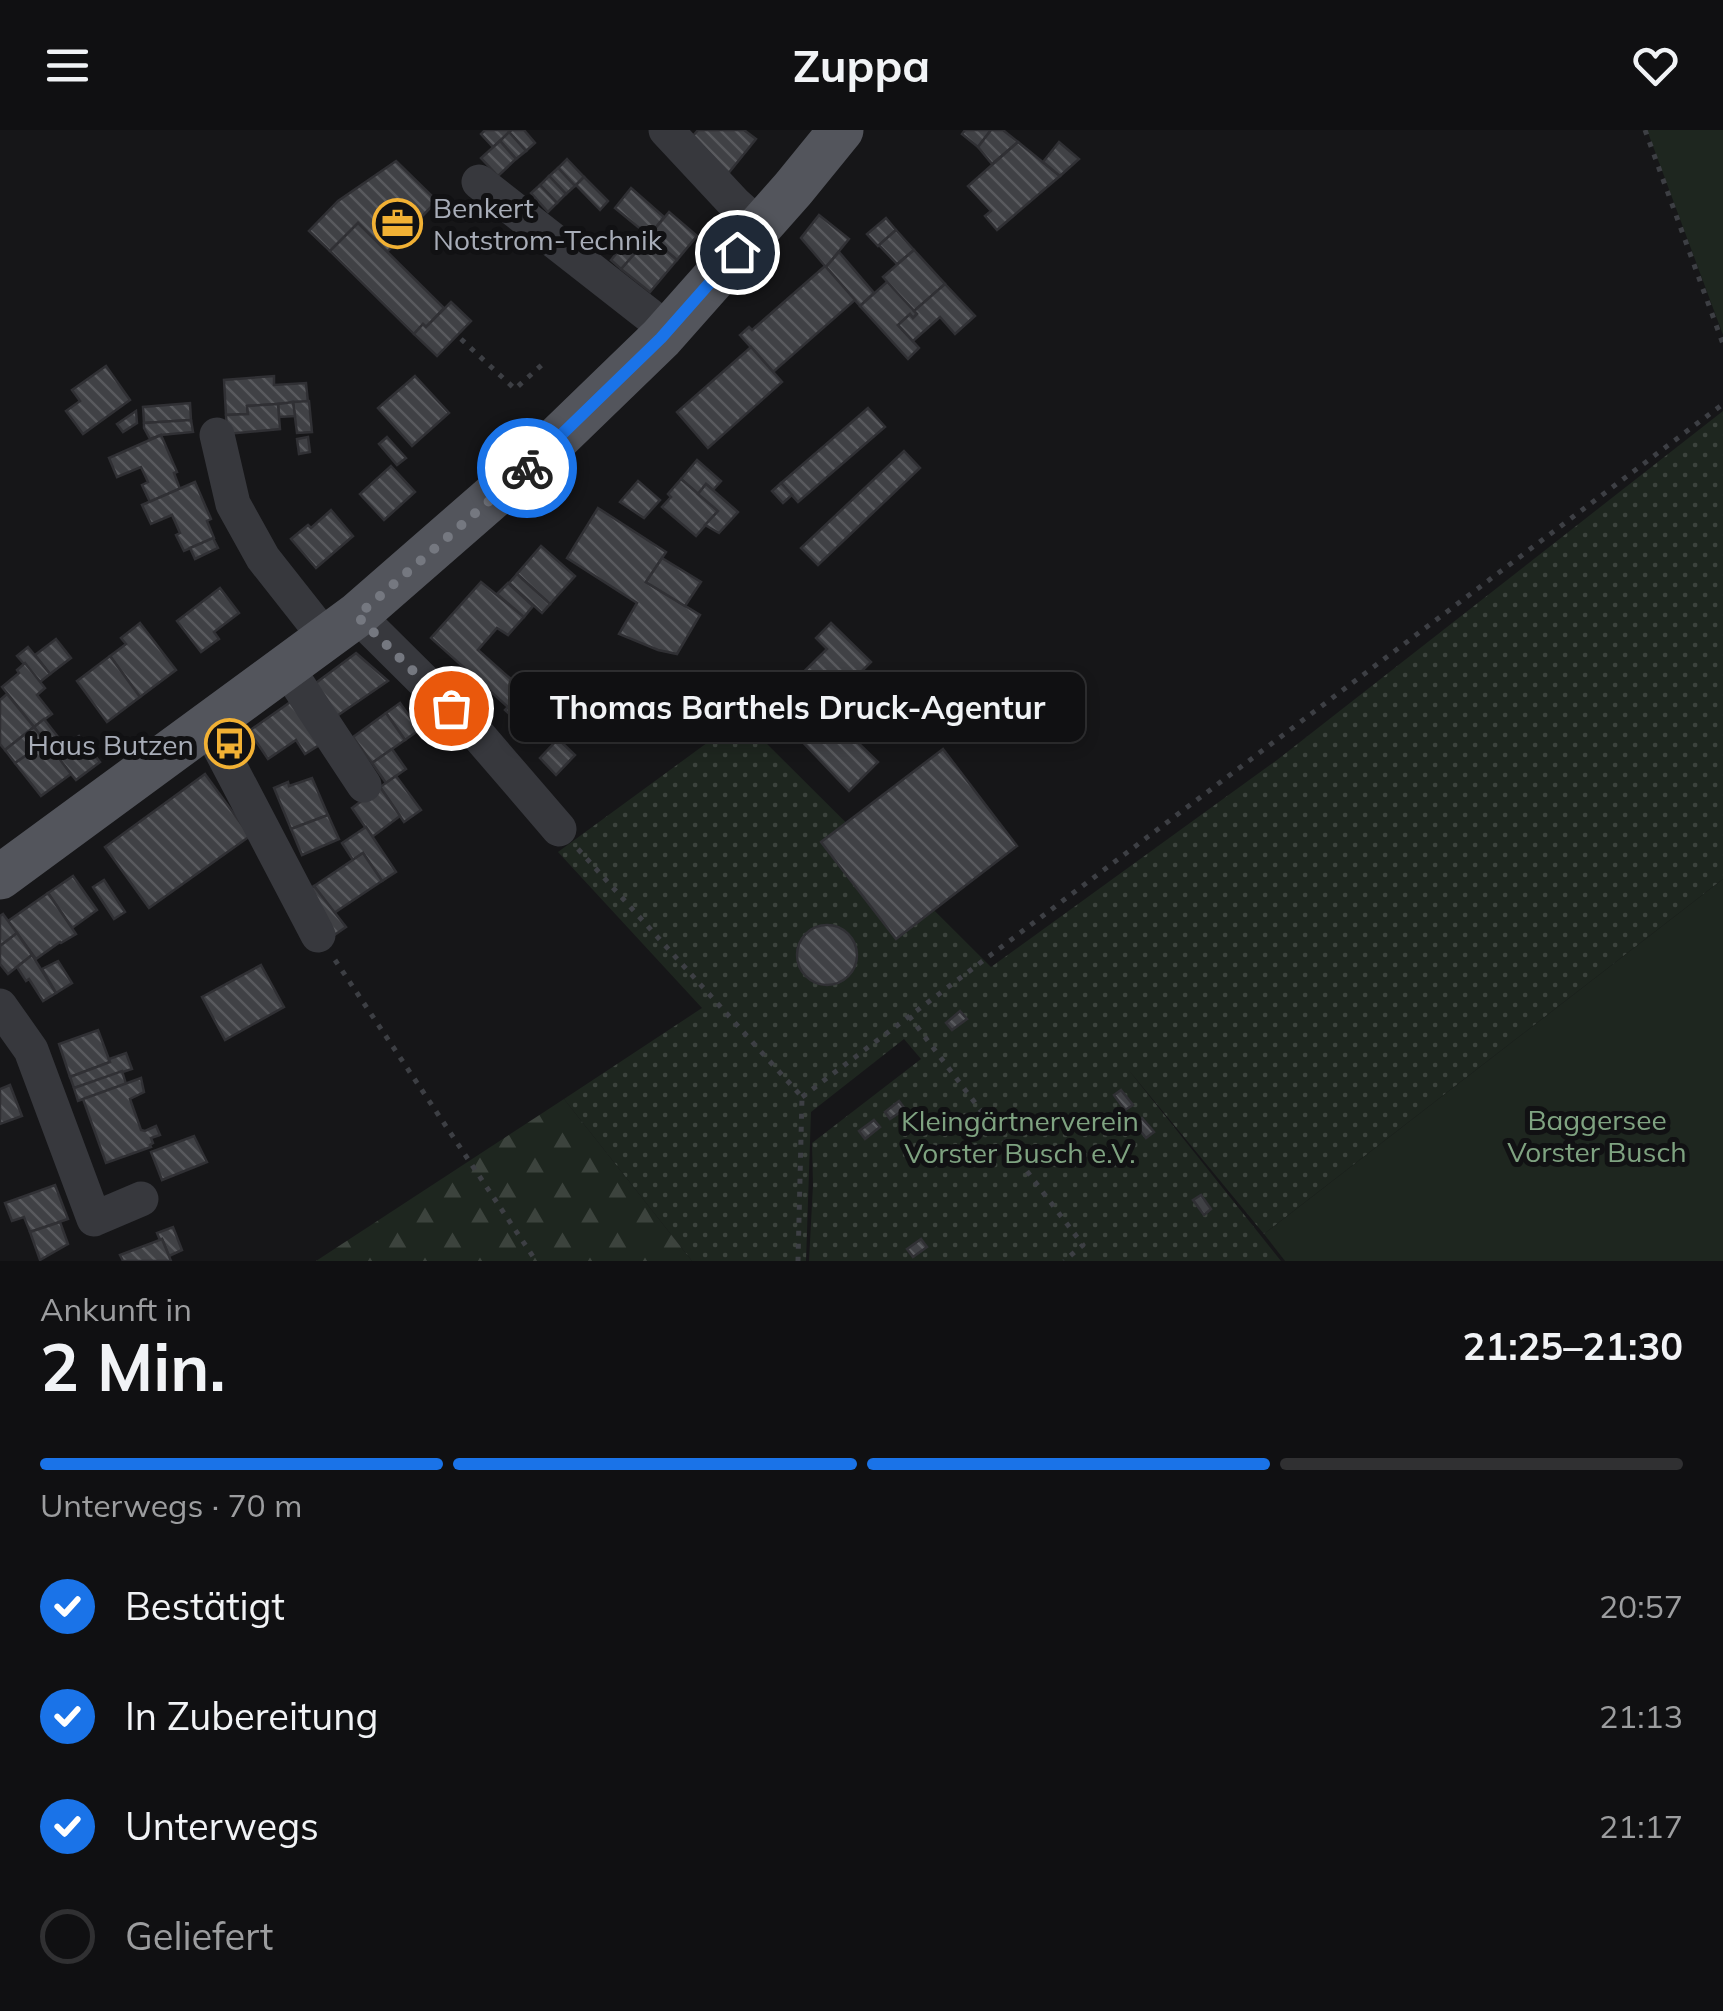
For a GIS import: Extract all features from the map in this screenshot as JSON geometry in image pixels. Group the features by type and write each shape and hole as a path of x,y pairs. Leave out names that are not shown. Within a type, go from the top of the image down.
{"main road":[{"path":"0,876 342,627 537,458 668,330 841,130"}],"street":[{"path":"666,130 760,226"},
{"path":"479,182 668,330"},
{"path":"217,435 233,504 263,558 342,627 480,736 559,829"},
{"path":"286,668 364,785"},
{"path":"208,726 318,935"},
{"path":"0,1006 31,1050 94,1218 141,1200"}],"path":[{"path":"1645,130 1723,344"},
{"path":"461,339 515,388 545,362"},
{"path":"802,1097 1723,404"},
{"path":"559,829 802,1097 798,1261"},
{"path":"318,935 536,1261"},
{"path":"909,1016 1083,1245 1064,1261"}],"green space":[{"path":"1647,130 1723,130 1723,335"},
{"name":"Kleingärtnerverein Vorster Busch e.V.","path":"1723,411 1723,879 1264,1234 1127,1068 1281,1261 809,1261 812,1143 921,1059 904,1039 811,1112 806,1261 692,1261 564,1099 702,1008 558,852 741,718 991,967 1277,760"},
{"name":"Baggersee Vorster Busch","path":"1723,879 1723,1261 1285,1261 1264,1234"},
{"path":"564,1099 692,1261 316,1261"}],"building":[{"path":"485,130 512,130 493,147 481,134"},
{"path":"524,130 535,143 526,151 509,132"},
{"path":"698,130 744,130 756,139 723,180 686,144"},
{"path":"965,130 991,130 978,147 962,134"},
{"path":"991,130 1003,130 1018,142 992,164 978,147"},
{"path":"509,132 526,151 516,159 500,141"},
{"path":"500,141 516,159 498,176 481,158"},
{"path":"1018,142 1060,176 997,230 985,216 991,211 968,186"},
{"path":"1059,142 1079,159 1060,176 1043,162"},
{"path":"567,159 584,177 575,186 558,168"},
{"path":"396,161 437,201 387,252 358,223 330,251 309,231 338,201"},
{"path":"558,168 575,186 566,194 549,176"},
{"path":"549,176 566,194 557,203 540,185"},
{"path":"584,177 608,201 600,210 576,185"},
{"path":"540,185 557,203 548,212 531,193"},
{"path":"631,188 664,217 649,236 615,208"},
{"path":"669,212 697,236 677,260 649,236"},
{"path":"819,215 849,239 826,267 801,238"},
{"path":"886,218 896,230 878,246 867,234"},
{"path":"358,223 444,308 414,334 330,251"},
{"path":"896,230 914,250 897,264 879,245"},
{"path":"649,236 677,260 650,292 621,269"},
{"path":"625,243 636,252 621,269 611,260"},
{"path":"914,250 945,284 913,312 883,277"},
{"path":"839,252 874,293 860,306 826,267"},
{"path":"825,266 855,300 773,372 740,335 749,327 752,330"},
{"path":"887,282 917,314 913,318 910,314 898,325 919,348 908,359 860,306"},
{"path":"945,284 975,316 955,334 940,317 913,341 898,325 910,314 913,318 917,314 914,311"},
{"path":"451,302 471,321 437,356 414,334"},
{"path":"751,347 782,382 708,448 677,412"},
{"path":"106,366 130,400 83,434 66,411 80,401 72,390"},
{"path":"274,376 274,385 306,383 308,402 247,406 248,414 226,415 224,380"},
{"path":"415,376 449,413 412,446 378,408"},
{"path":"309,401 312,432 297,433 293,402"},
{"path":"293,402 295,416 279,417 278,404"},
{"path":"190,403 191,420 144,423 143,407"},
{"path":"278,404 280,429 227,434 226,415 248,414 247,406"},
{"path":"868,408 885,427 798,502 781,483"},
{"path":"136,411 137,423 123,432 117,424"},
{"path":"191,420 193,432 150,439 144,428 144,423"},
{"path":"161,435 180,489 150,502 142,485 148,482 141,467 117,477 109,458"},
{"path":"308,437 310,452 299,454 297,439"},
{"path":"387,437 406,458 397,465 379,444"},
{"path":"904,451 920,468 818,565 801,548"},
{"path":"697,460 721,481 713,490 706,484 698,494 681,479"},
{"path":"391,466 415,492 384,520 360,494"},
{"path":"681,479 718,511 696,536 662,507"},
{"path":"638,481 660,500 644,518 620,502"},
{"path":"195,482 211,519 207,521 214,538 184,551 172,515 151,524 142,505"},
{"path":"781,483 792,495 783,503 772,491"},
{"path":"706,484 738,512 719,533 705,525 718,511 698,494"},
{"path":"598,508 666,552 646,582 700,615 677,654 619,634 637,603 567,558"},
{"path":"331,510 353,536 316,568 291,539"},
{"path":"213,538 218,548 195,559 190,548"},
{"path":"541,546 575,576 550,604 517,574"},
{"path":"662,558 701,582 685,606 646,582"},
{"path":"517,574 550,604 542,613 509,583"},
{"path":"481,582 524,617 508,635 497,628 478,650 556,719 538,740 505,710 508,707 431,638"},
{"path":"508,583 533,606 524,617 497,594"},
{"path":"220,588 239,613 214,632 219,639 201,652 177,621"},
{"path":"140,623 176,670 140,697 110,656 126,644 121,638"},
{"path":"831,623 871,662 797,736 768,707 827,649 816,638"},
{"path":"56,639 71,658 50,674 35,655"},
{"path":"28,647 50,674 40,682 17,656"},
{"path":"356,653 388,681 331,720 309,688"},
{"path":"110,656 140,697 107,722 77,681"},
{"path":"25,663 45,688 37,695 52,714 34,727 2,687"},
{"path":"7,694 34,727 5,750 0,744 0,700"},
{"path":"296,698 324,742 305,754 296,740 268,759 249,731"},
{"path":"400,703 419,730 405,740 386,713"},
{"path":"825,708 878,762 849,791 797,736"},
{"path":"386,713 405,740 372,763 353,737"},
{"path":"44,719 65,746 54,753 34,727"},
{"path":"34,727 46,742 15,763 5,750"},
{"path":"79,736 100,762 76,780 54,753"},
{"path":"558,739 575,755 556,775 540,758"},
{"path":"46,742 71,774 41,796 15,763"},
{"path":"392,749 406,769 386,783 372,763"},
{"path":"943,749 1017,846 896,939 821,842"},
{"path":"205,774 250,836 149,908 105,847"},
{"path":"396,776 421,810 404,822 380,787"},
{"path":"312,778 328,815 291,829 274,788"},
{"path":"380,787 400,816 372,837 352,808"},
{"path":"328,815 339,839 302,855 291,829"},
{"path":"366,827 396,872 382,881 363,853 353,860 342,843"},
{"path":"363,853 382,881 334,913 314,886"},
{"path":"73,876 97,910 72,928 48,893"},
{"path":"104,880 125,912 114,919 93,887"},
{"path":"314,886 346,927 333,936 303,894"},
{"path":"48,893 76,934 36,959 8,921"},
{"path":"3,914 17,933 0,946 0,916"},
{"path":"827,925 848,934 857,955 848,976 827,985 806,976 797,955 806,934"},
{"path":"17,933 32,955 8,974 0,964 0,946"},
{"path":"32,955 56,993 43,1001 17,967"},
{"path":"58,961 72,983 56,993 42,969"},
{"path":"261,965 284,1007 225,1040 202,997"},
{"path":"960,1011 967,1019 952,1030 946,1023"},
{"path":"98,1030 110,1062 70,1077 59,1044"},
{"path":"126,1053 132,1069 74,1088 70,1077"},
{"path":"122,1071 126,1084 78,1101 74,1088"},
{"path":"141,1078 144,1092 130,1099 141,1130 156,1126 160,1135 151,1138 151,1147 106,1163 83,1099"},
{"path":"10,1085 22,1116 0,1124 0,1089"},
{"path":"1121,1090 1133,1105 1125,1110 1114,1095"},
{"path":"899,1101 905,1109 890,1119 885,1112"},
{"path":"1142,1118 1154,1132 1146,1138 1135,1124"},
{"path":"874,1120 880,1127 865,1139 859,1131"},
{"path":"194,1136 207,1162 162,1180 151,1152"},
{"path":"55,1185 68,1219 30,1232 24,1217 12,1221 5,1203"},
{"path":"1201,1195 1211,1209 1204,1215 1193,1200"},
{"path":"60,1222 68,1244 40,1260 30,1232"},
{"path":"173,1227 182,1250 169,1256 157,1233"},
{"path":"162,1239 171,1261 123,1261 120,1255"},
{"path":"921,1239 927,1247 913,1257 907,1249"}],"way so far":[{"path":"451,708 357,616 527,468"}],"place":[{"name":"Benkert Notstrom-Technik","path":"398,223"},
{"name":"Thomas Barthels Druck-Agentur","path":"451,708"},
{"name":"Haus Butzen","path":"229,744"}],"route":[{"path":"527,468 661,338 737,252"}]}
